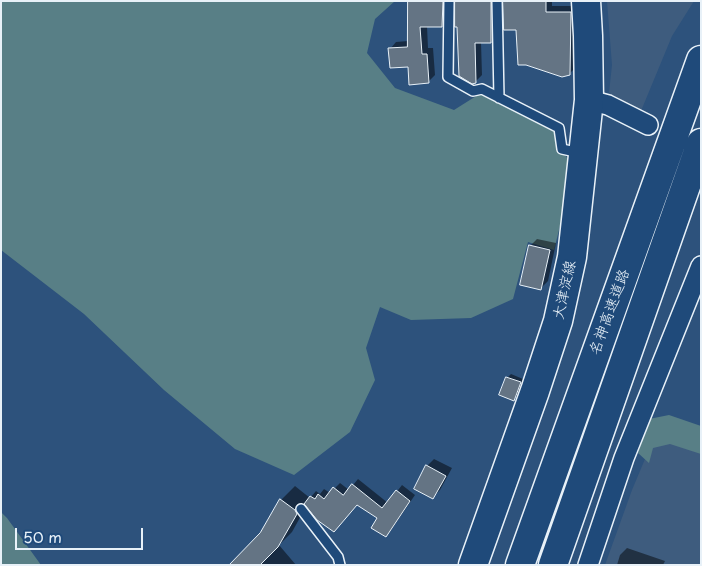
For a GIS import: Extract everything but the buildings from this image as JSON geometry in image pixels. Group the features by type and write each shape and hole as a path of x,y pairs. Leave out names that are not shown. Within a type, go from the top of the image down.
{"main road":[{"name":"大津淀線","path":"473,565 558,321 572,257 589,100 586,1"},
{"name":"名神高速道路","path":"520,565 701,60"},
{"name":"名神高速道路","path":"553,565 701,143"}],"street":[{"path":"589,100 608,106 648,125"},
{"path":"588,565 624,458 701,266"}],"lane":[{"path":"449,1 448,78 473,91 482,89 559,128 562,149 582,153"},
{"path":"497,1 499,98"},
{"path":"301,508 338,557 340,565"}],"shaded area":[{"path":"607,1 694,1 672,36 641,111 609,93 612,65"},
{"path":"653,440 701,444 701,565 605,565 632,490"}],"green space":[{"path":"1,1 395,1 375,19 367,53 395,88 454,110 481,93 555,130 560,149 568,159 563,214 554,250 528,242 513,299 471,318 411,320 380,307 366,348 375,380 350,432 294,475 235,449 164,390 84,314 1,250"},
{"path":"669,415 701,426 701,454 670,444 653,448 649,463 638,453 649,419"},
{"path":"1,512 7,518 41,565 1,565"}]}
